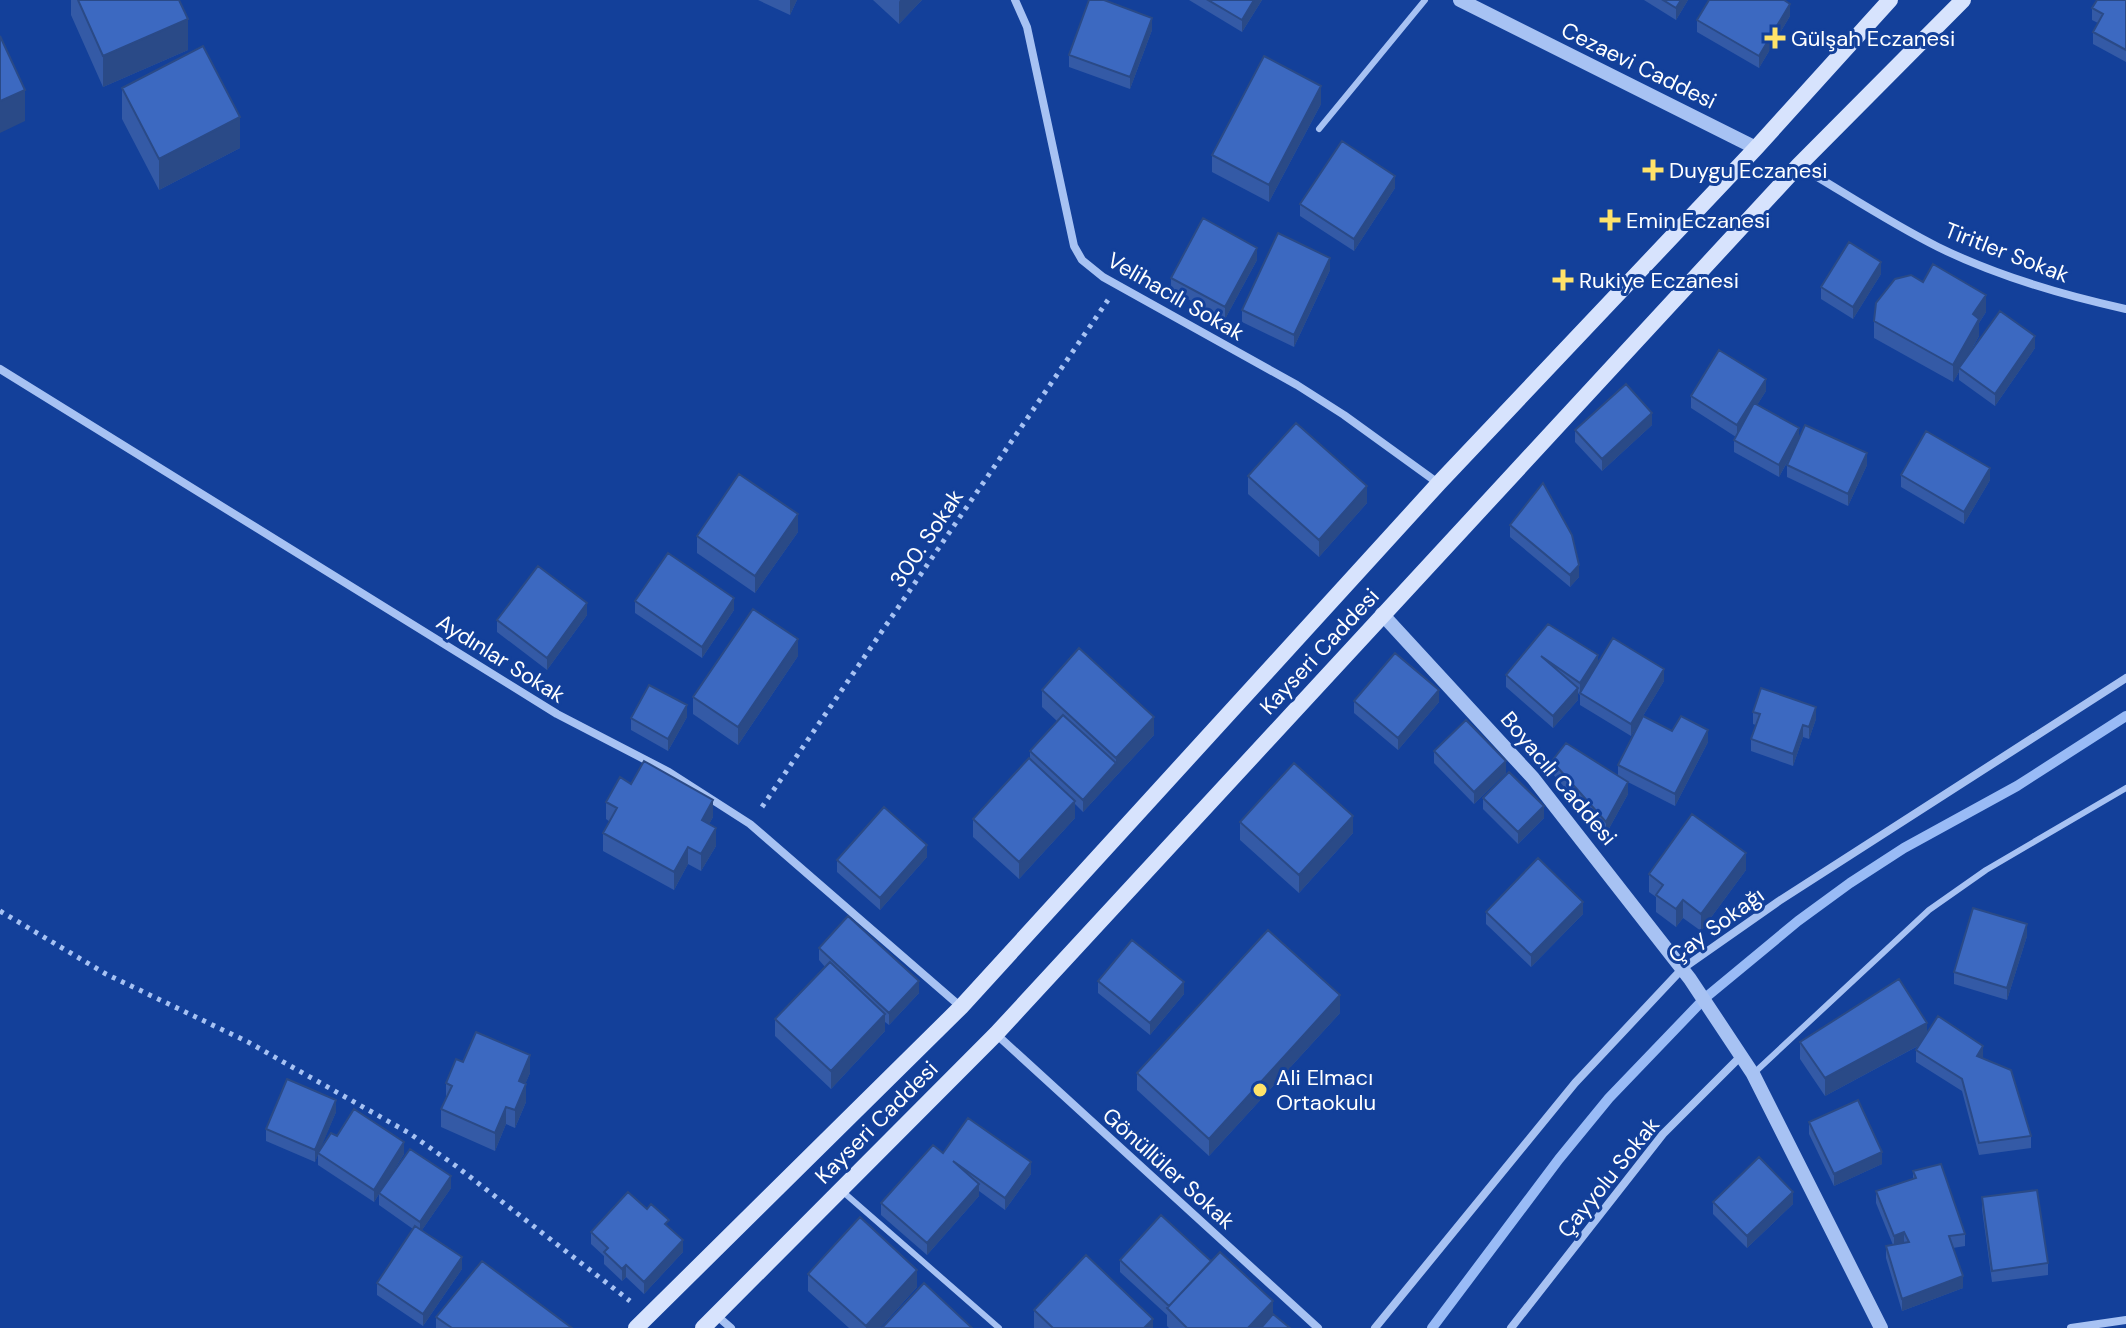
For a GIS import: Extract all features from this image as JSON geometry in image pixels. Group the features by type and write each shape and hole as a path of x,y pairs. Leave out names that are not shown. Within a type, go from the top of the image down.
{"main road":[{"name":"Kayseri Caddesi","path":"636,1328 961,1007 1439,483 1756,148 1890,0"},
{"name":"Kayseri Caddesi","path":"703,1328 996,1034 1798,166 1963,0"}],"street":[{"name":"Velihacılı Sokak","path":"1015,0 1027,27 1074,246 1082,260 1118,286 1297,385 1439,483"},
{"name":"Cezaevi Caddesi","path":"1460,0 1756,148"},
{"name":"Tiritler Sokak","path":"1798,166 1936,246 1978,265 2062,294 2126,309"},
{"name":"Aydınlar Sokak","path":"0,369 557,714 669,772 750,824 961,1007"},
{"name":"Boyacılı Caddesi","path":"1382,614 1533,778 1686,974 1741,1056"},
{"name":"Çay Sokağı","path":"1375,1328 1575,1083 1686,974 1779,901 2126,678"},
{"name":"Gönüllüler Sokak","path":"996,1034 1318,1328"},
{"path":"1741,1056 1753,1074 1881,1328"},
{"name":"Çayyolu Sokak","path":"1511,1328 1663,1134 1741,1056"},
{"path":"716,1315 731,1328"},
{"path":"2071,1328 2126,1320"}],"lane":[{"path":"1319,129 1425,0"},
{"path":"1753,1074 1929,910 1986,870 2126,788"},
{"path":"839,1189 999,1328"}],"path":[{"name":"300. Sokak","path":"762,808 1118,286"},
{"path":"0,911 106,974 248,1042 409,1133 649,1315"}],"building":[{"path":"78,0 179,0 188,19 103,56"},
{"path":"1089,0 1104,0 1152,18 1130,77 1069,55"},
{"path":"1208,0 1254,0 1242,20"},
{"path":"1663,0 1681,0 1676,8"},
{"path":"1709,0 1784,0 1790,4 1759,56 1697,20"},
{"path":"2097,0 2126,0 2126,50 2093,32 2103,14 2092,8"},
{"path":"0,36 25,90 0,101"},
{"path":"203,46 240,117 159,159 122,88"},
{"path":"1264,56 1321,86 1269,185 1212,155"},
{"path":"1342,141 1395,176 1354,239 1300,204"},
{"path":"1203,218 1257,248 1225,307 1171,278"},
{"path":"1278,233 1330,258 1294,335 1242,310"},
{"path":"1849,242 1881,262 1853,307 1821,287"},
{"path":"1933,264 1986,295 1973,314 1979,319 1953,365 1874,321 1876,303 1895,279 1911,275 1923,282"},
{"path":"2000,311 2035,336 1995,394 1959,368"},
{"path":"1719,350 1766,379 1737,425 1691,396"},
{"path":"1626,384 1652,413 1602,459 1575,430"},
{"path":"1754,403 1799,428 1779,465 1734,440"},
{"path":"1296,423 1367,486 1319,540 1248,476"},
{"path":"1805,425 1867,453 1848,494 1787,465"},
{"path":"1926,431 1990,468 1964,512 1901,475"},
{"path":"739,474 798,514 755,576 697,536"},
{"path":"1543,483 1572,535 1579,565 1570,575 1510,525"},
{"path":"668,553 734,598 702,647 635,601"},
{"path":"538,566 587,603 547,658 497,620"},
{"path":"753,609 798,639 738,727 693,697"},
{"path":"1548,624 1598,655 1580,683 1541,656 1578,688 1553,716 1506,675"},
{"path":"1613,638 1664,669 1631,724 1580,693"},
{"path":"1079,648 1154,717 1116,758 1042,690"},
{"path":"1395,653 1439,690 1398,738 1354,701"},
{"path":"649,685 687,705 668,739 631,718"},
{"path":"1761,688 1816,707 1809,727 1803,725 1793,754 1751,739 1760,714 1753,712"},
{"path":"1063,715 1116,763 1083,800 1030,751"},
{"path":"1643,716 1672,731 1681,716 1708,730 1675,794 1618,765"},
{"path":"1466,720 1506,761 1474,792 1434,751"},
{"path":"1566,743 1628,782 1606,822 1552,761"},
{"path":"1029,758 1075,801 1019,862 973,819"},
{"path":"644,761 713,800 702,820 716,828 701,854 688,847 674,872 603,833 617,808 606,802 620,777 631,784"},
{"path":"1294,763 1353,816 1299,875 1240,822"},
{"path":"1509,772 1544,806 1518,832 1483,798"},
{"path":"884,807 927,845 880,898 837,860"},
{"path":"1692,814 1746,853 1701,914 1683,900 1676,909 1656,895 1663,885 1649,874"},
{"path":"1538,858 1583,902 1531,955 1486,912"},
{"path":"1973,908 2027,924 2007,988 1954,972"},
{"path":"848,916 919,981 889,1013 819,948"},
{"path":"1268,930 1340,995 1209,1139 1137,1073"},
{"path":"1132,940 1184,982 1150,1023 1098,981"},
{"path":"830,962 885,1014 831,1071 775,1019"},
{"path":"1899,979 1927,1023 1825,1078 1800,1042"},
{"path":"1938,1016 1983,1046 1977,1056 2011,1070 2031,1136 1979,1143 1962,1079 1916,1050"},
{"path":"476,1032 530,1055 519,1081 526,1084 515,1110 506,1107 495,1133 441,1109 452,1086 446,1083 456,1059 463,1062"},
{"path":"287,1079 336,1100 315,1150 266,1129"},
{"path":"1858,1100 1882,1152 1834,1174 1809,1122"},
{"path":"354,1109 404,1142 374,1190 318,1153 331,1133 337,1136"},
{"path":"968,1118 1031,1162 1005,1198 953,1161 979,1184 927,1243 881,1203 933,1145 943,1153"},
{"path":"410,1149 451,1176 420,1222 379,1193"},
{"path":"1759,1157 1793,1192 1747,1236 1713,1202"},
{"path":"1941,1164 1965,1234 1949,1236 1963,1276 1902,1299 1886,1246 1909,1242 1904,1232 1894,1236 1876,1191 1916,1178 1913,1171"},
{"path":"2037,1190 2048,1263 1992,1271 1982,1197"},
{"path":"628,1192 647,1209 651,1204 669,1220 665,1224 683,1240 644,1282 626,1265 622,1269 604,1252 608,1248 591,1232"},
{"path":"1161,1215 1211,1261 1169,1306 1120,1260"},
{"path":"860,1217 917,1270 866,1326 808,1274"},
{"path":"415,1226 462,1257 423,1314 377,1283"},
{"path":"1220,1252 1273,1301 1248,1328 1187,1328 1167,1308"},
{"path":"1086,1255 1153,1319 1144,1328 1053,1328 1034,1310"},
{"path":"482,1261 572,1328 452,1328 436,1317"},
{"path":"924,1283 972,1328 882,1328"},
{"path":"1273,1314 1290,1328 1261,1328"}],"waterway":[{"path":"1432,1328 1559,1159 1609,1098 1705,998 1798,921 1850,883 1904,848 2017,786 2126,716"}],"place":[{"name":"Gülşah Eczanesi","path":"1775,38"},
{"name":"Duygu Eczanesi","path":"1653,170"},
{"name":"Emin Eczanesi","path":"1610,220"},
{"name":"Rukiye Eczanesi","path":"1563,280"},
{"name":"Ali Elmacı Ortaokulu","path":"1260,1090"}]}
